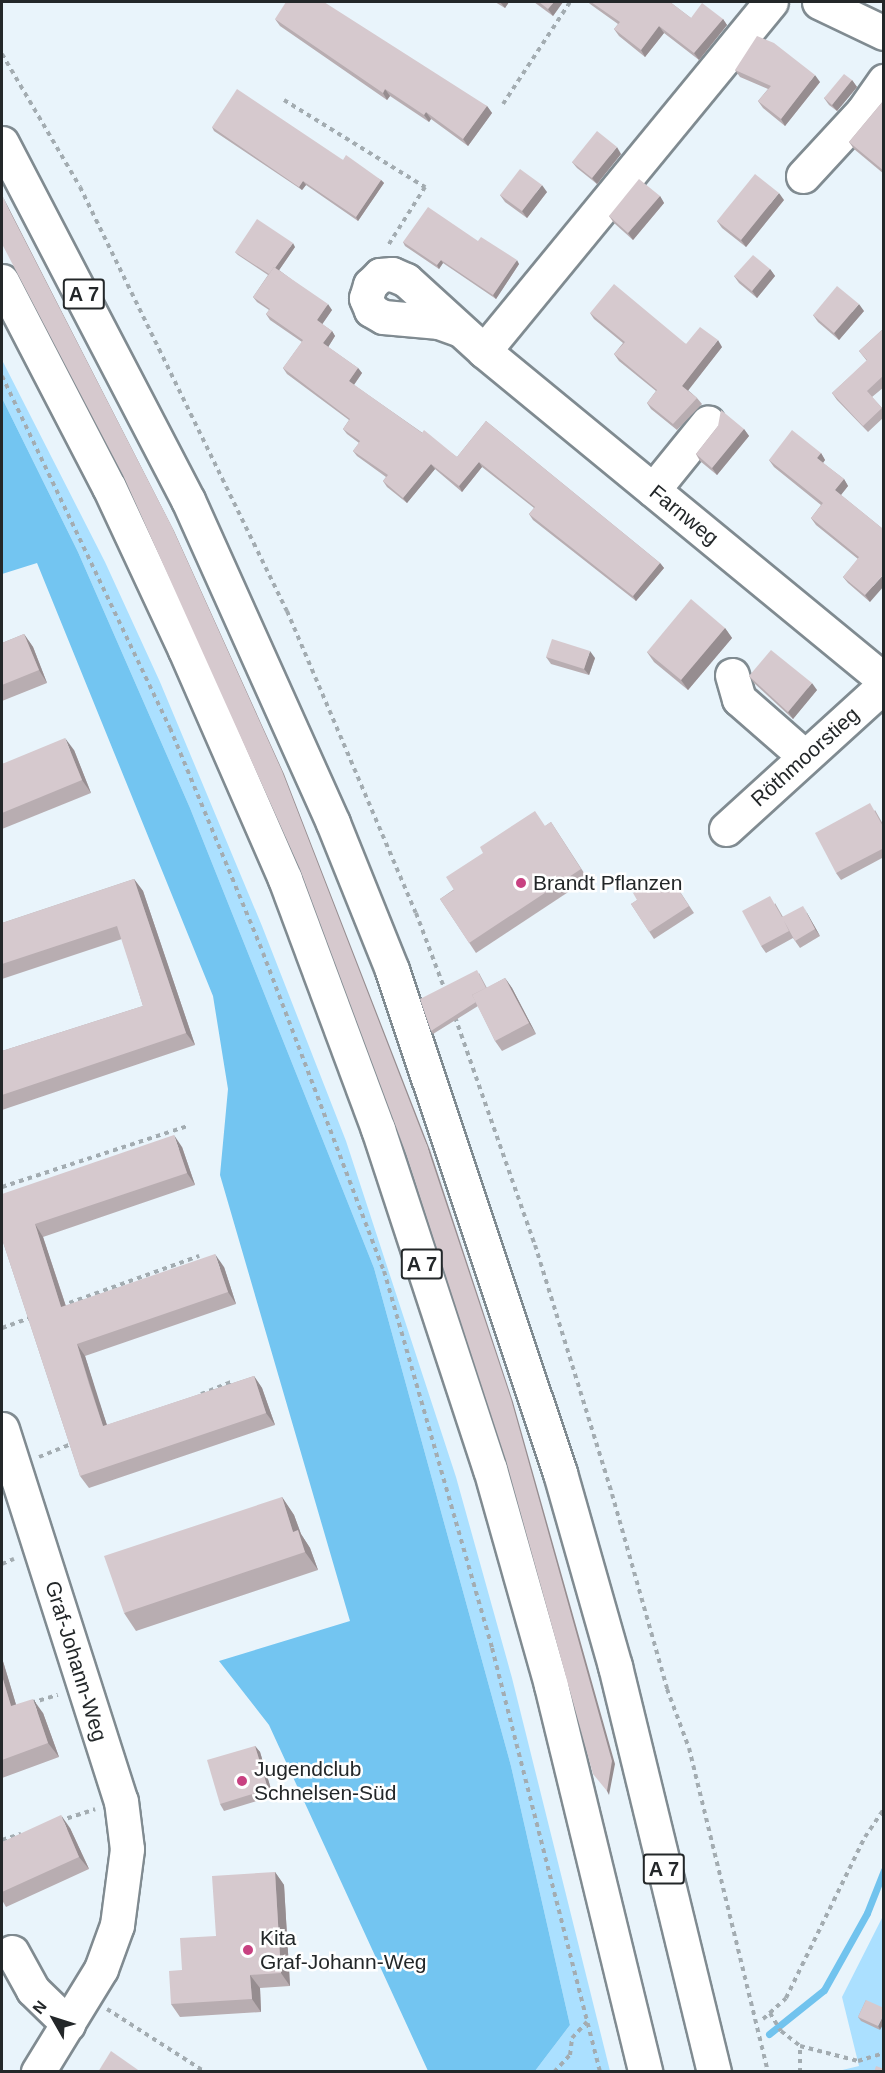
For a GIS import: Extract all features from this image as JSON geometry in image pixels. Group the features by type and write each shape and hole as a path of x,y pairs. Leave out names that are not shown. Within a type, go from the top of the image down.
{"main road":[{"path":"484,351 771,2"},
{"path":"819,2 884,33"},
{"path":"803,176 863,111 884,81"},
{"name":"A 7","path":"2,143 198,520 333,823 392,970 560,1473 615,1666 714,2072"},
{"name":"Farnweg","path":"458,329 439,322 394,321 371,310 366,298 370,285 380,275 392,274 406,280 484,351 884,680"},
{"name":"A 7","path":"2,281 109,487 185,650 285,879 378,1129 490,1469 565,1741 645,2072"},
{"path":"653,490 708,422"},
{"path":"732,675 739,699 804,756"},
{"name":"Röthmoorstieg","path":"726,829 884,685"},
{"name":"Graf-Johann-Weg","path":"2,1429 121,1800 127,1849 117,1925 87,1995 38,2072"},
{"path":"12,1952 33,1990 68,2024"}],"path":[{"path":"503,104 570,2"},
{"path":"284,100 425,187 381,256 380,275"},
{"path":"2,376 170,728 263,953 384,1271 492,1648 600,2072"},
{"path":"2,1187 187,1126"},
{"path":"56,1308 199,1256"},
{"path":"2,1328 34,1316"},
{"path":"198,1395 231,1382"},
{"path":"15,1466 79,1441"},
{"path":"22,1706 83,1687"},
{"path":"57,1822 121,1800"},
{"path":"764,2019 786,1998 865,1837 884,1809"},
{"path":"2,1840 24,1833"},
{"path":"746,1981 768,2072"},
{"path":"87,1995 205,2072"},
{"path":"770,2013 781,2031 800,2046 858,2061 884,2053"},
{"path":"554,2072 570,2055 572,2038 587,2021"},
{"path":"800,2046 800,2072"}],"shaded area":[{"path":"2,360 105,562 160,682 262,926 346,1141 456,1477 512,1678 610,2071 535,2071 570,2025 511,1766 374,1268 190,808 78,552 2,398"},
{"path":"2,398 78,552 190,808 374,1268 511,1766 570,2025 535,2071 428,2071 269,1725 219,1661 350,1621 220,1175 228,1089 213,996 37,563 2,574"},
{"path":"883,1916 883,2071 834,2072 859,2066 842,1997"}],"building":[{"path":"286,2 324,2 487,106 463,139 426,112 424,115 385,89 383,93 275,19"},
{"path":"539,2 554,2 548,9"},
{"path":"591,2 670,2 691,18 702,3 723,19 694,53 659,26 641,50 614,29 620,22"},
{"path":"757,36 774,43 815,75 781,119 758,101 771,86 735,70"},
{"path":"844,74 852,80 832,105 824,98"},
{"path":"237,89 343,160 346,155 381,180 356,217 303,181 299,187 212,127"},
{"path":"884,100 884,171 849,142"},
{"path":"597,131 617,147 592,178 572,162"},
{"path":"520,169 542,185 522,211 500,195"},
{"path":"755,174 779,193 741,240 717,221"},
{"path":"639,179 660,196 628,233 609,216"},
{"path":"2,196 172,527 282,771 427,1146 511,1399 612,1761 607,1791 593,1774 506,1460 407,1156 300,869 123,475 2,244"},
{"path":"428,207 478,241 481,237 517,260 493,295 441,260 437,265 403,242"},
{"path":"257,219 293,243 269,274 235,252"},
{"path":"753,255 770,269 752,291 734,276"},
{"path":"274,267 328,304 317,320 332,331 323,343 358,368 349,381 422,433 424,430 457,457 486,421 660,563 633,596 529,514 535,507 479,462 459,486 431,464 403,498 383,481 388,475 353,451 360,441 343,429 350,419 283,368 303,340 266,314 270,309 253,297"},
{"path":"614,284 686,344 700,327 718,340 682,386 697,398 673,424 647,403 657,390 614,354 625,342 590,313"},
{"path":"837,286 859,304 834,333 813,315"},
{"path":"884,328 884,375 867,391 882,408 863,426 832,393 867,360 859,351"},
{"path":"721,410 744,429 712,468 696,454 718,426"},
{"path":"792,430 821,453 817,458 844,479 835,490 884,528 884,574 865,595 843,577 859,557 811,518 823,503 769,460"},
{"path":"691,599 725,628 681,680 647,652"},
{"path":"24,634 39,670 2,685 2,643"},
{"path":"552,639 590,651 584,669 546,657"},
{"path":"771,650 812,683 788,712 749,676"},
{"path":"65,738 82,780 2,813 2,764"},
{"path":"870,803 884,828 884,848 836,873 815,833"},
{"name":"Brandt Pflanzen","path":"535,811 545,826 551,822 581,869 469,943 440,899 454,890 446,877 483,853 480,847"},
{"path":"671,878 689,906 649,932 631,904 637,900 633,893 655,879 660,886"},
{"path":"134,879 186,1033 2,1095 2,1051 143,1006 117,926 2,964 2,923"},
{"path":"770,896 782,917 803,906 815,929 795,941 784,921 789,931 761,946 742,911"},
{"path":"477,970 486,988 472,995 476,1002 431,1031 420,999"},
{"path":"505,978 529,1023 495,1041 472,995"},
{"path":"174,1135 187,1173 35,1224 61,1307 215,1254 228,1292 77,1344 89,1384 103,1426 254,1376 266,1413 80,1476 2,1239 2,1194"},
{"path":"282,1497 293,1532 298,1530 305,1552 124,1613 104,1556"},
{"path":"2,1676 11,1706 33,1699 48,1743 2,1760"},
{"name":"Jugendclub Schnelsen-Süd","path":"255,1746 268,1789 220,1804 207,1760"},
{"path":"61,1815 79,1857 2,1892 2,1842"},
{"name":"Kita Graf-Johann-Weg","path":"275,1872 281,1973 250,1975 252,1999 171,2004 169,1971 182,1970 180,1938 216,1936 212,1876"},
{"path":"866,2000 884,2008 884,2014 878,2026 858,2017"},
{"path":"111,2051 141,2072 98,2072"},
{"path":"876,2066 884,2069 884,2072 874,2072"}],"waterway":[{"path":"769,2034 824,1990 867,1913 884,1870"}],"place":[{"name":"Brandt Pflanzen","path":"521,883"},
{"name":"Jugendclub Schnelsen-Süd","path":"242,1781"},
{"name":"Kita Graf-Johann-Weg","path":"248,1950"}]}
